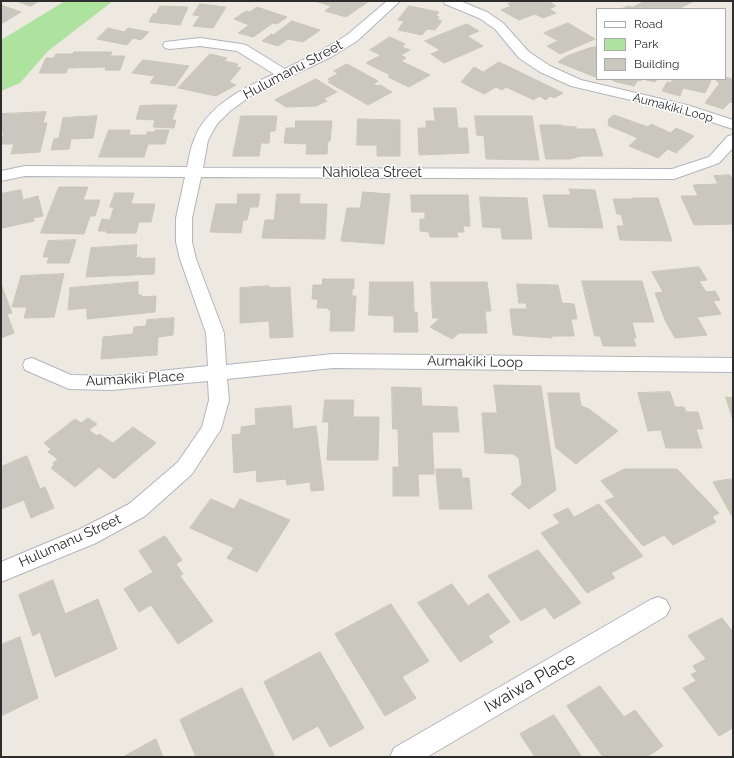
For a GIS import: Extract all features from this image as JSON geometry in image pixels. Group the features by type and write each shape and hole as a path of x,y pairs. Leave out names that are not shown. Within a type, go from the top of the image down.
{"street":[{"name":"Hulumanu Street","path":"1,572 88,536 137,510 185,468 211,430 219,400 216,333 188,259 184,242 184,218 201,140 211,122 225,108 247,92 283,73 326,54 352,38 394,1"},
{"name":"Aumakiki Loop","path":"449,1 483,14 499,26 524,55 546,69 576,83 682,108 733,125"},
{"path":"170,45 200,42 241,48 283,73"},
{"name":"Nahiolea Street","path":"1,176 25,171 674,174 714,160 733,139"},
{"name":"Aumakiki Loop","path":"218,372 334,361 733,365"},
{"name":"Aumakiki Place","path":"32,365 69,382 112,383 218,372"},
{"name":"Iwaiwa Place","path":"403,757 658,608"}],"green space":[{"path":"65,1 113,1 48,51 20,83 1,91 1,40"}],"building":[{"path":"16,1 39,1 31,6"},
{"path":"369,1 346,17 325,11 331,6 318,2"},
{"path":"515,1 548,1 556,6 549,9 556,13 543,18 535,14 519,20 501,10 511,6 508,4"},
{"path":"646,1 694,1 680,8 623,8 628,6 632,7"},
{"path":"200,4 226,7 213,28 193,26 200,16 193,15"},
{"path":"1,5 21,12 1,24"},
{"path":"160,6 188,7 180,25 149,22 153,14 156,14"},
{"path":"409,6 439,12 436,16 439,17 437,20 442,21 435,30 427,29 422,35 398,30 404,21 398,20"},
{"path":"257,7 287,17 277,24 273,23 253,37 238,33 249,25 234,19 246,11 250,12"},
{"path":"292,21 320,30 303,42 288,39 278,46 262,41 271,34 273,35"},
{"path":"568,23 595,39 560,54 547,46 558,41 544,33"},
{"path":"467,24 479,31 467,36 483,46 444,63 431,54 440,50 425,41"},
{"path":"108,28 124,32 128,28 149,32 141,40 133,38 127,45 97,39"},
{"path":"390,37 405,44 402,47 410,50 401,55 406,58 401,61 430,75 409,87 388,77 390,75 366,63 381,55 370,50"},
{"path":"596,47 595,77 558,62 567,56 589,48"},
{"path":"74,52 112,52 110,56 125,56 120,70 105,70 106,67 68,68 66,73 39,73 46,58 54,58 56,54 73,54"},
{"path":"210,54 227,58 224,61 238,64 236,67 241,68 229,82 236,85 216,96 178,88"},
{"path":"143,60 189,66 175,86 150,83 155,76 132,73"},
{"path":"499,62 563,93 554,98 550,96 546,100 539,96 534,100 506,87 502,90 496,87 484,94 461,82 474,67 483,72"},
{"path":"347,64 378,81 373,84 378,86 380,85 392,92 368,105 328,82 330,81 328,79 338,74 334,71"},
{"path":"726,77 733,79 733,103 730,102 723,109 705,103 720,83 716,81 726,80"},
{"path":"316,79 337,92 323,99 327,101 316,106 286,107 275,100"},
{"path":"614,80 638,80 634,86"},
{"path":"672,80 711,81 705,93 683,88 680,96 662,91 667,82 671,83"},
{"path":"177,105 172,120 176,120 174,128 153,127 155,120 136,119 140,106"},
{"path":"434,108 456,108 458,128 467,128 469,153 419,155 418,128 426,128 426,121 435,121"},
{"path":"46,112 43,123 47,123 40,152 11,154 14,144 1,144 4,132 1,132 1,114"},
{"path":"614,115 648,127 651,124 671,133 676,128 694,136 676,153 668,149 658,158 629,146 638,138 609,126 608,120"},
{"path":"97,116 93,138 71,139 69,149 51,150 54,139 59,138 63,118"},
{"path":"241,116 277,116 275,131 270,131 269,143 261,143 259,156 233,156"},
{"path":"475,116 532,116 539,160 486,159 484,136 477,135"},
{"path":"358,119 400,120 400,156 377,156 377,145 357,145"},
{"path":"296,121 332,121 327,154 306,154 307,144 284,143 286,128 295,128"},
{"path":"540,125 562,125 576,127 577,129 595,129 603,156 581,156 570,159 546,159"},
{"path":"109,130 130,130 129,135 147,135 147,132 155,132 155,130 169,130 165,144 148,144 144,157 99,157"},
{"path":"730,175 733,181 733,224 694,225 681,196 698,196 693,185 718,184 714,176"},
{"path":"59,187 88,187 83,200 100,200 95,216 90,216 84,234 41,233"},
{"path":"569,189 595,190 603,228 549,227 543,195 571,195"},
{"path":"21,190 23,200 38,196 43,216 33,218 34,221 2,228 1,194"},
{"path":"363,192 390,194 384,244 341,241 347,208 360,208"},
{"path":"115,193 134,193 131,204 155,204 151,222 139,222 136,233 106,233 107,231 98,231 102,219 110,220 114,207 110,207"},
{"path":"238,194 260,194 258,207 250,207 247,220 243,220 241,233 210,232 216,204 237,204"},
{"path":"277,194 300,194 299,204 327,204 325,239 262,238 265,220 274,220"},
{"path":"411,195 468,195 470,226 463,226 464,232 457,232 458,237 430,237 429,232 420,231 420,219 425,219 425,212 412,212"},
{"path":"480,197 527,198 532,239 502,239 501,228 483,227"},
{"path":"658,198 672,241 620,240 617,226 624,226 621,214 617,214 613,199"},
{"path":"76,240 69,263 47,263 49,257 43,257 48,241"},
{"path":"137,245 136,258 155,258 154,274 86,277 91,248"},
{"path":"699,267 707,280 699,281 706,292 715,291 720,300 713,301 721,314 697,317 707,335 675,338 665,320 655,293 663,292 652,272"},
{"path":"64,274 54,317 24,318 27,307 12,307 21,276"},
{"path":"323,279 354,279 352,296 356,296 354,331 330,331 331,310 328,310 329,308 317,308 318,299 312,299 313,285 322,285"},
{"path":"582,281 642,281 654,322 632,322 636,338 633,338 636,346 603,346 600,336 595,336"},
{"path":"138,282 138,295 142,295 141,297 156,296 155,312 87,319 87,308 68,310 70,288"},
{"path":"370,282 413,282 414,312 417,312 418,332 394,332 394,316 369,315"},
{"path":"431,282 487,282 491,311 485,311 487,333 459,333 452,339 430,327 440,318 433,318"},
{"path":"1,284 12,313 7,314 14,333 1,338"},
{"path":"517,284 558,285 562,303 574,304 577,319 571,319 574,336 552,336 552,338 513,335 510,309 527,309 526,303 519,303"},
{"path":"269,286 270,288 290,287 293,337 270,338 269,321 240,323 240,288"},
{"path":"174,318 173,335 158,337 157,355 101,359 103,337 133,334 134,327 146,326 147,320"},
{"path":"494,385 541,386 556,490 529,509 511,494 522,484 519,458 513,454 485,453 482,413 497,413"},
{"path":"392,387 421,388 422,406 457,407 459,432 432,432 434,474 418,474 419,496 393,496 393,467 399,467 398,429 393,429"},
{"path":"670,392 675,407 684,407 686,412 698,412 703,429 696,429 702,448 666,448 661,430 648,431 638,393"},
{"path":"548,393 579,393 581,406 589,409 618,431 576,464 556,448"},
{"path":"726,397 733,398 733,420"},
{"path":"325,400 354,400 353,417 379,417 378,460 327,460 329,422 323,422"},
{"path":"291,406 293,429 316,426 324,490 311,491 310,482 287,485 286,479 257,482 256,470 234,473 232,435 241,434 241,427 256,425 255,409"},
{"path":"88,418 97,424 89,430 97,436 99,434 113,443 133,427 156,443 114,479 99,467 75,487 51,468 54,465 53,463 58,459 48,452 51,449 44,443 75,419 81,423"},
{"path":"27,456 40,489 45,487 54,508 31,518 24,500 1,509 1,467"},
{"path":"436,469 461,469 462,478 469,478 472,509 440,509"},
{"path":"625,469 677,469 719,513 712,517 716,522 673,545 664,535 643,546 605,501 615,497 601,481"},
{"path":"733,479 733,518 713,482"},
{"path":"211,499 234,509 240,499 290,520 257,572 227,558 234,548 190,528"},
{"path":"599,504 643,556 611,573 615,578 587,593 541,533 560,523 553,515 568,508 574,517"},
{"path":"165,536 182,560 176,564 183,574 180,576 213,621 178,644 151,605 139,612 124,589 153,572 139,551"},
{"path":"538,550 581,603 554,619 545,607 521,621 488,576"},
{"path":"53,580 65,614 98,599 117,649 55,677 40,632 33,636 19,595"},
{"path":"452,584 468,606 488,593 510,622 488,636 493,642 460,662 418,603"},
{"path":"391,604 429,661 402,677 416,698 385,716 335,634"},
{"path":"722,618 733,632 733,728 719,736 683,688 696,681 691,674 697,672 693,666 706,659 688,636"},
{"path":"20,637 38,698 1,716 1,645"},
{"path":"320,652 364,728 330,747 318,726 293,740 264,682"},
{"path":"600,686 624,717 635,710 663,746 647,757 603,757 567,706"},
{"path":"242,688 275,757 196,757 180,720"},
{"path":"554,715 582,757 535,757 520,734"},
{"path":"156,739 163,757 123,757"}]}
